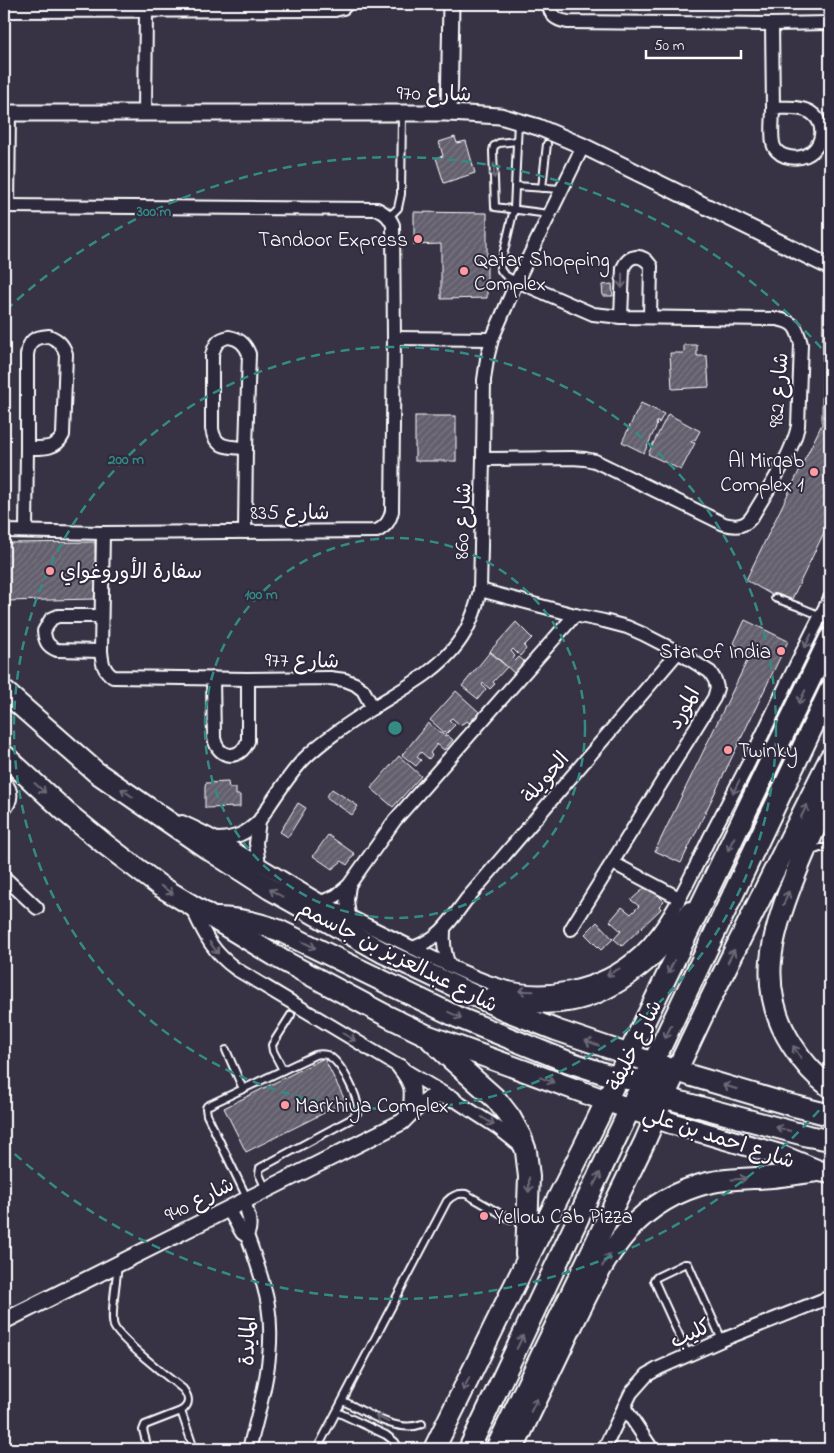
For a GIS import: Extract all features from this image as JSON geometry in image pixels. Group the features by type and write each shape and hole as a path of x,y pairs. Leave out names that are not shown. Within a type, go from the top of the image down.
{"main road":[{"name":"شارع خليفة","path":"434,1449 607,1101 830,638"},
{"path":"469,1449 830,690"},
{"name":"شارع عبدالعزيز بن جاسمم","path":"4,691 96,772 270,889 384,953 446,973 505,1010 629,1055"},
{"path":"4,755 67,813 160,886 282,960 426,1035 607,1101"},
{"path":"496,1449 710,1000 830,758"},
{"path":"830,794 781,909 772,946 770,973 773,1000 784,1033 802,1060 822,1082 830,1087"},
{"path":"446,973 481,993 520,1002 576,1000 597,993 623,979 656,952 708,892"},
{"path":"212,917 237,918 263,924 457,1017 566,1061 641,1086 664,1097 808,1136 830,1140"},
{"path":"426,1035 496,1099 510,1117 526,1151 529,1177 526,1262"},
{"path":"629,1055 649,1108 655,1117"},
{"name":"شارع احمد بن علي","path":"607,1101 676,1071 830,1115"},
{"name":"شارع احمد بن علي","path":"655,1117 780,1154 825,1172"},
{"path":"513,1449 604,1263 624,1235 640,1218 658,1204 682,1191 705,1184 723,1180 825,1172"}],"street":[{"path":"4,11 91,7 146,10 335,10 343,8 347,4"},
{"path":"449,113 451,4"},
{"path":"549,4 553,16 568,22 830,23"},
{"path":"146,10 146,113"},
{"path":"772,24 773,143 777,151 782,155 796,158 810,155 817,149 823,133 821,124 816,116 798,108 773,108"},
{"path":"7,113 6,206 367,208 377,209 389,217"},
{"name":"شارع 970","path":"7,113 449,113 500,116 538,127 583,146 830,267"},
{"name":"شارع 860","path":"216,839 240,836 250,829 259,821 304,759 373,708 414,683 445,658 459,642 470,624 476,609 480,590 484,380 487,359 492,339 516,281 583,146"},
{"name":"شارع 835","path":"4,531 366,532 377,531 386,526 391,518 393,505 393,225 389,217"},
{"path":"621,317 623,268 626,261 631,257 639,257 647,260 650,266 650,317"},
{"name":"شارع 982","path":"483,459 572,458 595,461 724,524 739,526 750,520 796,437 801,344 794,325 787,321 778,319 621,317 593,314 516,281"},
{"path":"26,531 28,346 34,339 49,336 61,343 66,354 64,426 60,441 54,446 27,448"},
{"path":"245,532 249,354 242,342 235,338 223,338 217,341 212,355 213,435 220,444 225,446 246,448"},
{"path":"394,338 492,339"},
{"name":"شارع 977","path":"103,532 101,651 103,667 113,676 248,679 330,678 345,680 355,684 362,690 373,708"},
{"name":"المورد","path":"480,590 627,628 678,652 710,672 715,680 717,688 714,698 571,930"},
{"path":"613,863 679,898 756,749 830,598"},
{"path":"321,902 336,896 349,885 395,820 575,615"},
{"path":"101,616 58,616 51,619 44,631 46,643 51,648 58,650 101,651"},
{"name":"الحويلة","path":"413,948 424,944 444,930 466,900 678,652"},
{"name":"شارع 977","path":"212,678 215,745 227,754 241,752 248,741 248,679"},
{"path":"4,782 11,792 6,809"},
{"name":"شارع عبدالعزيز بن جاسمم","path":"155,813 179,821 216,839 321,902 413,948 446,973 518,990 542,991 574,988 596,981 622,967 641,952 661,928 679,898"},
{"name":"شارع 860","path":"258,865 256,843 259,821"},
{"path":"4,876 38,908"},
{"path":"349,885 347,900 349,916"},
{"path":"192,906 205,934 223,960 453,1099 498,1128 526,1151"},
{"path":"444,930 443,942 446,973"},
{"path":"400,1068 408,1077 412,1086 411,1112"},
{"name":"شارع 940","path":"6,1315 118,1263 402,1122 411,1112 431,1098 440,1096 453,1099"},
{"name":"المايدة","path":"245,1200 250,1224 247,1235 265,1289 270,1329 267,1369 258,1416 249,1449"},
{"name":"المايدة","path":"228,1209 242,1233 247,1235"},
{"name":"كليب","path":"604,1449 631,1393 647,1376 722,1340 830,1297"},
{"path":"624,1407 652,1449"}],"lane":[{"path":"389,217 398,208 401,194 402,113"},
{"path":"516,281 501,272 500,268 514,210 518,120"},
{"path":"517,141 496,144 494,146 496,207 550,214"},
{"path":"542,188 547,144"},
{"path":"516,186 562,189"},
{"path":"775,598 821,616"},
{"path":"803,855 820,848 830,848"},
{"path":"283,1070 272,1047 291,1015"},
{"path":"226,1050 243,1089"},
{"path":"245,1200 206,1108 210,1104 316,1055 326,1054 337,1062 342,1069 358,1101 358,1112 351,1119 260,1168 259,1174 266,1189"},
{"path":"317,1449 446,1201 459,1193 466,1194 510,1219"},
{"path":"118,1263 112,1320 114,1327 124,1339 183,1389 189,1400 187,1407 181,1411 145,1425 143,1430 148,1449"},
{"path":"688,1355 654,1280 684,1264 688,1264 722,1340"},
{"path":"343,1401 390,1424 402,1427 414,1427 422,1424"},
{"path":"181,1411 194,1449"},
{"path":"337,1412 386,1435 395,1442 399,1449"}],"building":[{"path":"455,137 457,143 466,141 475,173 444,183 436,158 443,156 439,142"},
{"name":"Qatar Shopping Complex","path":"414,212 487,213 487,298 441,299 441,244 414,245"},
{"path":"612,284 613,296 603,296 602,285"},
{"name":"Al Mirqab Complex 1","path":"823,296 830,300 830,520 790,603 746,580 822,424"},
{"path":"684,345 697,345 697,356 707,356 709,387 672,389 670,353 684,353"},
{"path":"641,403 664,414 659,423 657,421 657,425 644,453 622,442"},
{"path":"668,414 700,431 695,440 691,442 695,443 681,470 648,454"},
{"path":"415,416 456,416 456,461 415,461"},
{"name":"سفارة الأوروغواي","path":"95,542 96,599 4,601 4,543"},
{"path":"745,620 788,641 681,863 655,851 748,659 734,643"},
{"path":"516,622 532,638 524,646 526,649 520,656 513,649 511,651 515,656 513,659 515,661 519,657 525,662 514,673 490,651"},
{"path":"490,652 507,667 493,682 495,684 490,689 483,683 482,685 486,689 478,699 462,686"},
{"path":"456,691 479,712 469,723 467,721 460,725 452,718 449,720 455,725 446,734 430,720"},
{"path":"428,723 453,740 444,750 437,744 430,753 432,755 429,759 421,752 417,757 421,760 416,766 402,755"},
{"path":"399,756 421,776 393,807 371,788"},
{"path":"228,782 229,788 236,788 236,795 240,795 240,807 205,808 206,783"},
{"path":"332,789 358,806 352,815 326,797"},
{"path":"298,803 306,808 288,837 280,832"},
{"path":"328,835 355,854 347,865 342,861 332,869 313,856"},
{"path":"648,885 664,901 659,906 661,909 622,946 614,939 621,931 610,921 622,907 631,914 639,906 631,900"},
{"path":"597,922 613,939 601,950 585,934"},
{"name":"Markhiya Complex","path":"324,1058 346,1102 246,1152 224,1108"}],"place":[{"name":"Tandoor Express","path":"418,239"},
{"name":"Qatar Shopping Complex","path":"464,271"},
{"name":"Al Mirqab Complex 1","path":"814,472"},
{"name":"سفارة الأوروغواي","path":"50,571"},
{"name":"Star of India","path":"781,651"},
{"name":"Twinky","path":"728,750"},
{"name":"Markhiya Complex","path":"285,1105"},
{"name":"Yellow Cab Pizza","path":"484,1216"}]}
